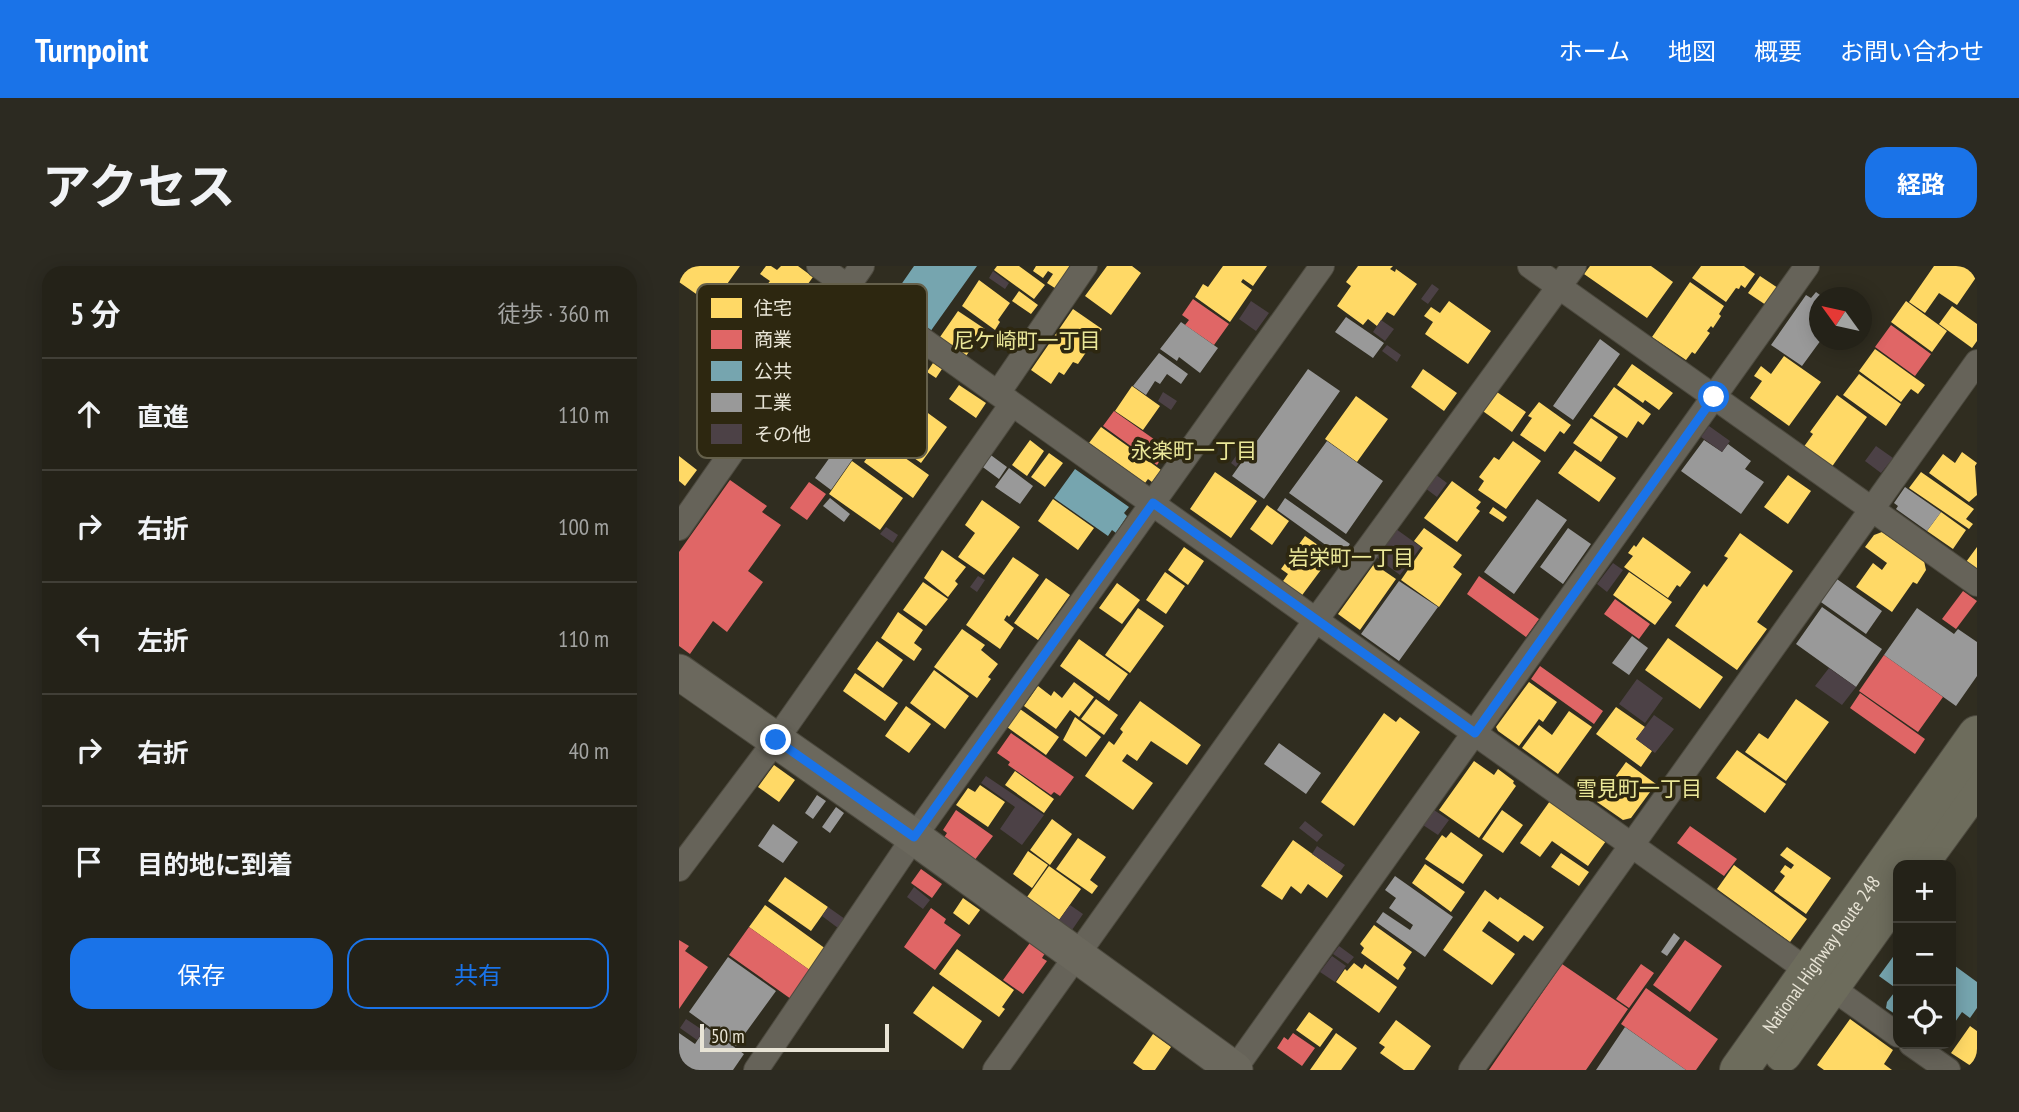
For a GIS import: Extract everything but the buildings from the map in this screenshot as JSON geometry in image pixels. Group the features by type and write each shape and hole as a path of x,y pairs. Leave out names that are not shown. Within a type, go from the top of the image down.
{"highway":[{"name":"National Highway Route 248","path":"1771,1070 1819,978 1977,735"},
{"path":"1922,860 1977,784"},
{"name":"National Highway Route 248","path":"1739,1070 1893,897"}],"street":[{"path":"819,266 855,276"},
{"path":"679,869 776,740 1005,398 1085,266"},
{"path":"755,1070 914,837 1322,266"},
{"path":"1530,266 1977,584"},
{"path":"995,1070 1574,266"},
{"path":"679,672 914,837 1235,1070 1807,266"},
{"path":"927,335 1005,398 1893,1031"},
{"path":"1471,1070 1977,362"},
{"path":"679,528 728,458"},
{"path":"1918,1049 1948,1070"}],"district":[{"name":"尼ケ崎町一丁目","path":"1027,341"},
{"name":"永楽町一丁目","path":"1194,451"},
{"name":"岩栄町一丁目","path":"1351,558"},
{"name":"雪見町一丁目","path":"1639,789"}],"route":[{"path":"776,740 914,837 1153,503 1475,733 1714,397"}]}
